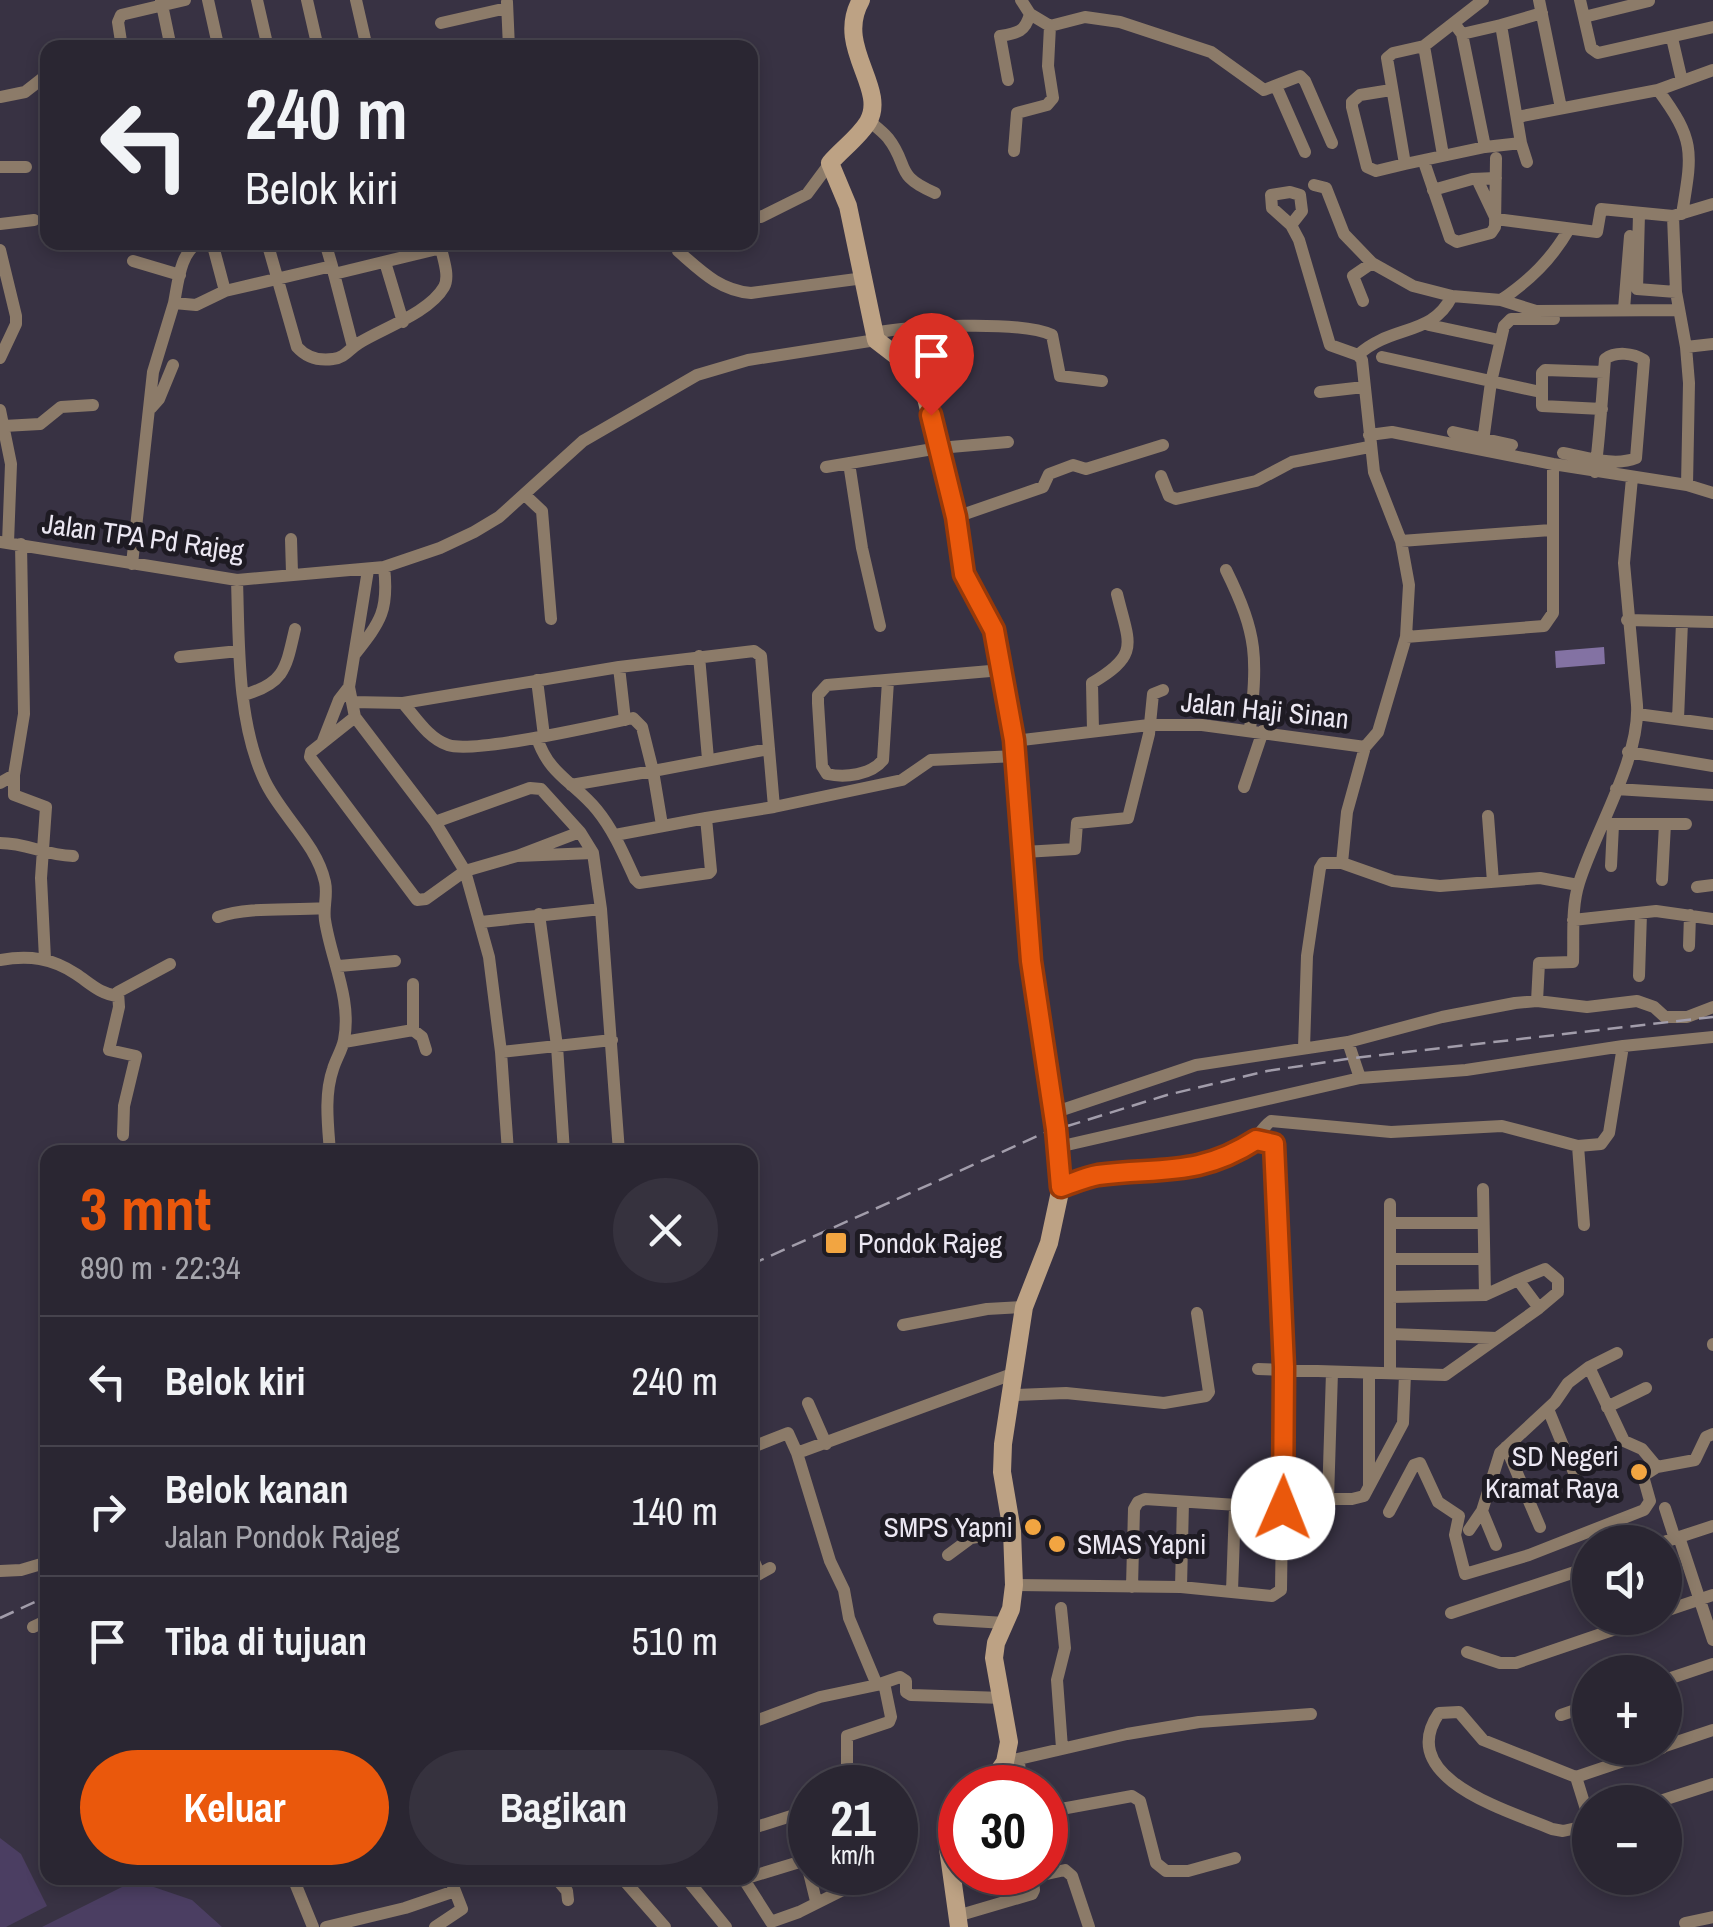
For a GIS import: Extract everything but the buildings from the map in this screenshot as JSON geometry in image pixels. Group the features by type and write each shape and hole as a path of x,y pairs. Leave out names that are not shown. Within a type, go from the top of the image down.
{"main road":[{"path":"860,0 850,30 873,102 869,121 830,163 848,206 875,336 915,370 922,382 956,517 964,574 994,630 1015,748 1031,961 1058,1146 1061,1187 1050,1243 1024,1306 1002,1472 1012,1531 1014,1585 994,1658 1012,1762 1009,1765"},
{"path":"954,1895 958,1921"}],"street":[{"path":"121,40 119,17 161,2 185,0"},
{"path":"208,0 217,40"},
{"path":"257,0 266,40"},
{"path":"307,0 316,40"},
{"path":"356,0 365,40"},
{"path":"1021,0 1030,14 1050,26 1085,17 1120,22 1211,52 1264,90 1300,76 1332,144"},
{"path":"1406,164 1387,58 1394,52 1424,46 1458,28 1483,0"},
{"path":"1580,0 1590,48 1598,53 1713,27"},
{"path":"1584,17 1649,1"},
{"path":"161,2 169,40"},
{"path":"442,23 507,4 509,40"},
{"path":"1458,28 1500,25 1541,6 1560,108"},
{"path":"1008,80 1000,36 1019,33 1030,14"},
{"path":"1500,25 1528,162"},
{"path":"1014,151 1016,113 1048,104 1054,98 1048,66 1050,26"},
{"path":"1458,28 1485,147"},
{"path":"1672,38 1682,81"},
{"path":"1424,46 1443,155"},
{"path":"1517,117 1658,90 1713,70"},
{"path":"0,97 29,90 40,81"},
{"path":"1276,86 1306,152"},
{"path":"1391,90 1360,95 1352,102 1367,167 1376,170 1522,143"},
{"path":"1658,90 1685,127 1688,141 1678,215 1676,292 1689,383 1687,485"},
{"path":"869,121 890,140 903,174 935,193"},
{"path":"1424,162 1450,238 1457,242 1491,233 1496,219 1496,158"},
{"path":"758,212 806,194 830,163"},
{"path":"0,167 26,166"},
{"path":"1433,190 1478,178 1496,178"},
{"path":"1478,178 1496,219"},
{"path":"1314,185 1326,188 1344,234 1372,263 1413,286 1452,296 1500,300 1536,311 1624,304 1678,310"},
{"path":"1496,219 1597,232 1601,209 1678,215 1713,204"},
{"path":"1638,214 1637,289 1676,292"},
{"path":"0,224 34,220"},
{"path":"1291,225 1330,345 1358,355 1371,342 1436,321 1452,296"},
{"path":"1500,300 1532,278 1556,252 1569,228"},
{"path":"1624,304 1630,236"},
{"path":"0,250 16,324 0,358"},
{"path":"132,564 156,354 189,250"},
{"path":"214,250 225,291"},
{"path":"270,250 294,340 303,353 328,360 403,322 446,284 441,250"},
{"path":"328,250 353,347"},
{"path":"174,303 196,305 225,291 277,278 385,262 424,250"},
{"path":"678,250 714,282 737,292 864,278"},
{"path":"133,260 180,275"},
{"path":"385,262 403,322"},
{"path":"1363,301 1353,276 1372,263"},
{"path":"1483,444 1504,326 1511,319 1588,316"},
{"path":"1429,325 1499,340"},
{"name":"Jalan TPA Pd Rajeg","path":"10,543 238,580 368,570 440,548 474,532 524,495 583,441 697,376 748,360 875,336 1005,326 1038,328 1052,335 1060,376 1102,381"},
{"path":"1686,347 1713,344"},
{"path":"1453,432 1552,464 1596,465 1630,462 1636,458 1644,360 1636,355 1612,354 1605,359 1596,465"},
{"name":"Jalan Haji Sinan","path":"614,835 902,780 931,760 1150,724 1256,730 1365,747 1378,732 1406,637 1409,584 1400,542 1374,472 1362,360 1358,355"},
{"path":"1382,357 1536,392"},
{"path":"150,410 173,365"},
{"path":"1602,409 1542,406 1542,373 1604,372"},
{"path":"1320,392 1364,388"},
{"path":"4,426 40,424 63,406 93,405"},
{"path":"0,410 11,481 10,543 24,714 14,795 46,806 41,891 45,959"},
{"path":"1161,476 1170,496 1176,498 1256,481 1292,462 1392,432 1512,445"},
{"path":"826,466 1008,442"},
{"path":"956,517 1043,487 1049,474 1073,465 1086,469 1163,445"},
{"path":"1563,453 1632,478 1687,485 1713,493"},
{"path":"849,463 862,548 880,626"},
{"path":"1406,637 1544,626 1553,612 1552,464"},
{"path":"1537,1001 1539,963 1573,962 1578,885 1608,824 1637,714 1624,564 1632,478"},
{"path":"524,495 542,511 551,620"},
{"path":"1400,542 1551,530"},
{"path":"291,540 292,573"},
{"path":"354,656 384,613 384,567"},
{"path":"368,570 349,687 352,702 356,718 435,822 464,870 481,922 501,1052 508,1145"},
{"path":"1226,570 1246,611 1254,640 1256,730 1244,788"},
{"path":"238,580 244,695 261,773 312,852 326,884 325,922 338,966 344,1042 332,1070 328,1100 330,1145"},
{"path":"1093,731 1092,683 1118,668 1126,658 1128,639 1118,594"},
{"path":"1628,620 1713,622"},
{"path":"1678,720 1682,622"},
{"path":"244,695 282,676 296,629"},
{"path":"352,702 403,703 620,666 754,650 762,656 774,806"},
{"path":"180,658 240,652"},
{"path":"699,656 708,759"},
{"path":"620,666 625,720"},
{"path":"888,681 883,760 872,771 826,774 822,766 818,702 822,690 835,682 1002,670"},
{"path":"537,680 542,754 553,770 595,807 614,835 634,879 639,882 709,874 706,818"},
{"path":"322,744 339,700 349,687"},
{"path":"1024,852 1072,850 1076,847 1078,823 1128,818 1153,694 1163,690"},
{"path":"403,703 434,737 449,746 638,720 653,770 662,825"},
{"path":"1637,714 1713,724"},
{"path":"356,718 310,754 312,763 417,900 426,899 464,870 580,832"},
{"path":"1342,863 1347,812 1365,747"},
{"path":"570,786 770,750"},
{"path":"1628,752 1713,766"},
{"path":"0,784 14,775"},
{"path":"435,822 536,788 580,832 593,853 619,1145"},
{"path":"1616,789 1713,795"},
{"path":"1488,816 1493,882"},
{"path":"1608,824 1686,824"},
{"path":"1608,824 1611,866"},
{"path":"1662,880 1665,824"},
{"path":"0,843 25,844 43,854 72,856"},
{"path":"516,856 593,853"},
{"path":"1304,1048 1307,956 1323,863 1342,863 1393,881 1440,886 1540,878 1578,885"},
{"path":"1698,887 1713,886"},
{"path":"218,917 257,910 324,908"},
{"path":"481,922 600,909"},
{"path":"1574,920 1641,913 1713,919"},
{"path":"1639,976 1641,913"},
{"path":"540,914 557,1046 564,1145"},
{"path":"1689,946 1690,915"},
{"path":"0,960 25,956 45,959 58,963 102,993 118,996"},
{"path":"338,966 395,961"},
{"path":"123,1136 124,1106 136,1056 109,1051 120,1007 118,996 124,988 170,964"},
{"path":"413,984 413,1030"},
{"path":"1054,1113 1196,1065 1348,1042 1442,1017 1537,1001 1587,1007 1638,1001 1665,1017 1687,1017 1713,1007"},
{"path":"344,1042 413,1030 422,1037 426,1050"},
{"path":"1058,1146 1360,1078 1466,1070 1623,1046 1713,1038"},
{"path":"501,1052 612,1040"},
{"path":"1348,1042 1360,1078"},
{"path":"1061,1187 1096,1175 1193,1168 1243,1148 1256,1140 1271,1121 1390,1132 1502,1126 1578,1146 1601,1144 1610,1133 1623,1046"},
{"path":"1014,1585 1181,1586 1272,1596 1281,1590 1284,1371 1275,1146 1256,1140"},
{"path":"1578,1146 1584,1225"},
{"path":"1483,1189 1484,1296"},
{"path":"1132,1587 1134,1509 1145,1499 1235,1506 1364,1496 1404,1423 1391,1334 1390,1204"},
{"path":"1390,1222 1483,1222"},
{"path":"1390,1258 1484,1259"},
{"path":"1258,1369 1445,1375 1540,1308 1558,1292 1558,1280 1546,1269 1484,1296 1391,1297"},
{"path":"1518,1280 1540,1308"},
{"path":"903,1325 1024,1306"},
{"path":"1013,1394 1066,1393 1164,1403 1206,1396 1210,1392 1197,1313"},
{"path":"1391,1334 1496,1338"},
{"path":"1469,1530 1482,1512 1500,1453 1548,1409 1568,1383 1618,1353"},
{"path":"1589,1367 1624,1441 1642,1449 1657,1467"},
{"path":"1328,1499 1332,1372"},
{"path":"796,1453 1016,1373"},
{"path":"1368,1490 1369,1373"},
{"path":"1607,1406 1646,1388"},
{"path":"808,1403 826,1444"},
{"path":"1548,1409 1575,1476"},
{"path":"758,1445 788,1433 830,1561 844,1590 849,1618 891,1717 889,1722 846,1736 847,1765"},
{"path":"1389,1512 1414,1465 1420,1463 1438,1502 1459,1516 1455,1534 1465,1574 1529,1555 1644,1510 1650,1500 1644,1476 1657,1467 1696,1460 1706,1437 1713,1434"},
{"path":"1506,1447 1540,1527"},
{"path":"1181,1586 1183,1502"},
{"path":"1232,1592 1235,1506"},
{"path":"1665,1508 1669,1525"},
{"path":"1482,1512 1496,1544"},
{"path":"1682,1537 1713,1526"},
{"path":"948,1554 970,1538 1012,1531"},
{"path":"1682,1557 1706,1597 1713,1640"},
{"path":"0,1571 40,1564"},
{"path":"1451,1613 1572,1573"},
{"path":"1682,1606 1706,1597"},
{"path":"1061,1608 1065,1648 1057,1680 1062,1748"},
{"path":"938,1619 1005,1624"},
{"path":"33,1627 40,1624"},
{"path":"1467,1652 1500,1663 1516,1663 1598,1635"},
{"path":"1682,1674 1713,1664"},
{"path":"758,1719 820,1697 903,1678 906,1692 911,1695 1003,1698"},
{"path":"1572,1829 1552,1829 1454,1786 1434,1760 1432,1724 1439,1713 1459,1712 1483,1740 1576,1777 1611,1765"},
{"path":"1561,1715 1572,1712"},
{"path":"1013,1765 1012,1762 1062,1748 1199,1722 1310,1714"},
{"path":"1682,1741 1713,1730"},
{"path":"1576,1777 1578,1785"},
{"path":"1682,1794 1713,1784"},
{"path":"1068,1808 1132,1796 1140,1801 1156,1864 1166,1872 1188,1871 1235,1858"},
{"path":"758,1826 788,1816"},
{"path":"758,1874 788,1865"},
{"path":"1068,1873 1089,1927"},
{"path":"297,1885 313,1927"},
{"path":"326,1927 406,1908 450,1885"},
{"path":"435,1927 462,1908 452,1885"},
{"path":"562,1885 568,1900"},
{"path":"628,1885 665,1927"},
{"path":"692,1885 726,1927"},
{"path":"749,1885 765,1924 831,1895"},
{"path":"814,1895 816,1902"},
{"path":"958,1921 1029,1895"},
{"path":"1685,1923 1713,1918"}],"shaded area":[{"path":"1604,647 1605,664 1556,668 1555,651"},
{"path":"0,1838 21,1854 47,1906 6,1927 0,1927"},
{"path":"148,1885 192,1900 222,1927 42,1927 124,1886"}],"railway":[{"path":"758,1261 1042,1134 1167,1095 1267,1071 1354,1058 1713,1017"},
{"path":"0,1618 40,1600"}],"place":[{"name":"Pondok Rajeg","path":"836,1243"},
{"name":"SD Negeri Kramat Raya","path":"1639,1472"},
{"name":"SMPS Yapni","path":"1033,1527"},
{"name":"SMAS Yapni","path":"1057,1544"}],"route":[{"path":"931,415 956,517 964,574 994,630 1014,740 1031,961 1061,1187 1096,1175 1193,1168 1256,1140 1274,1144 1284,1367 1283,1508"}]}
